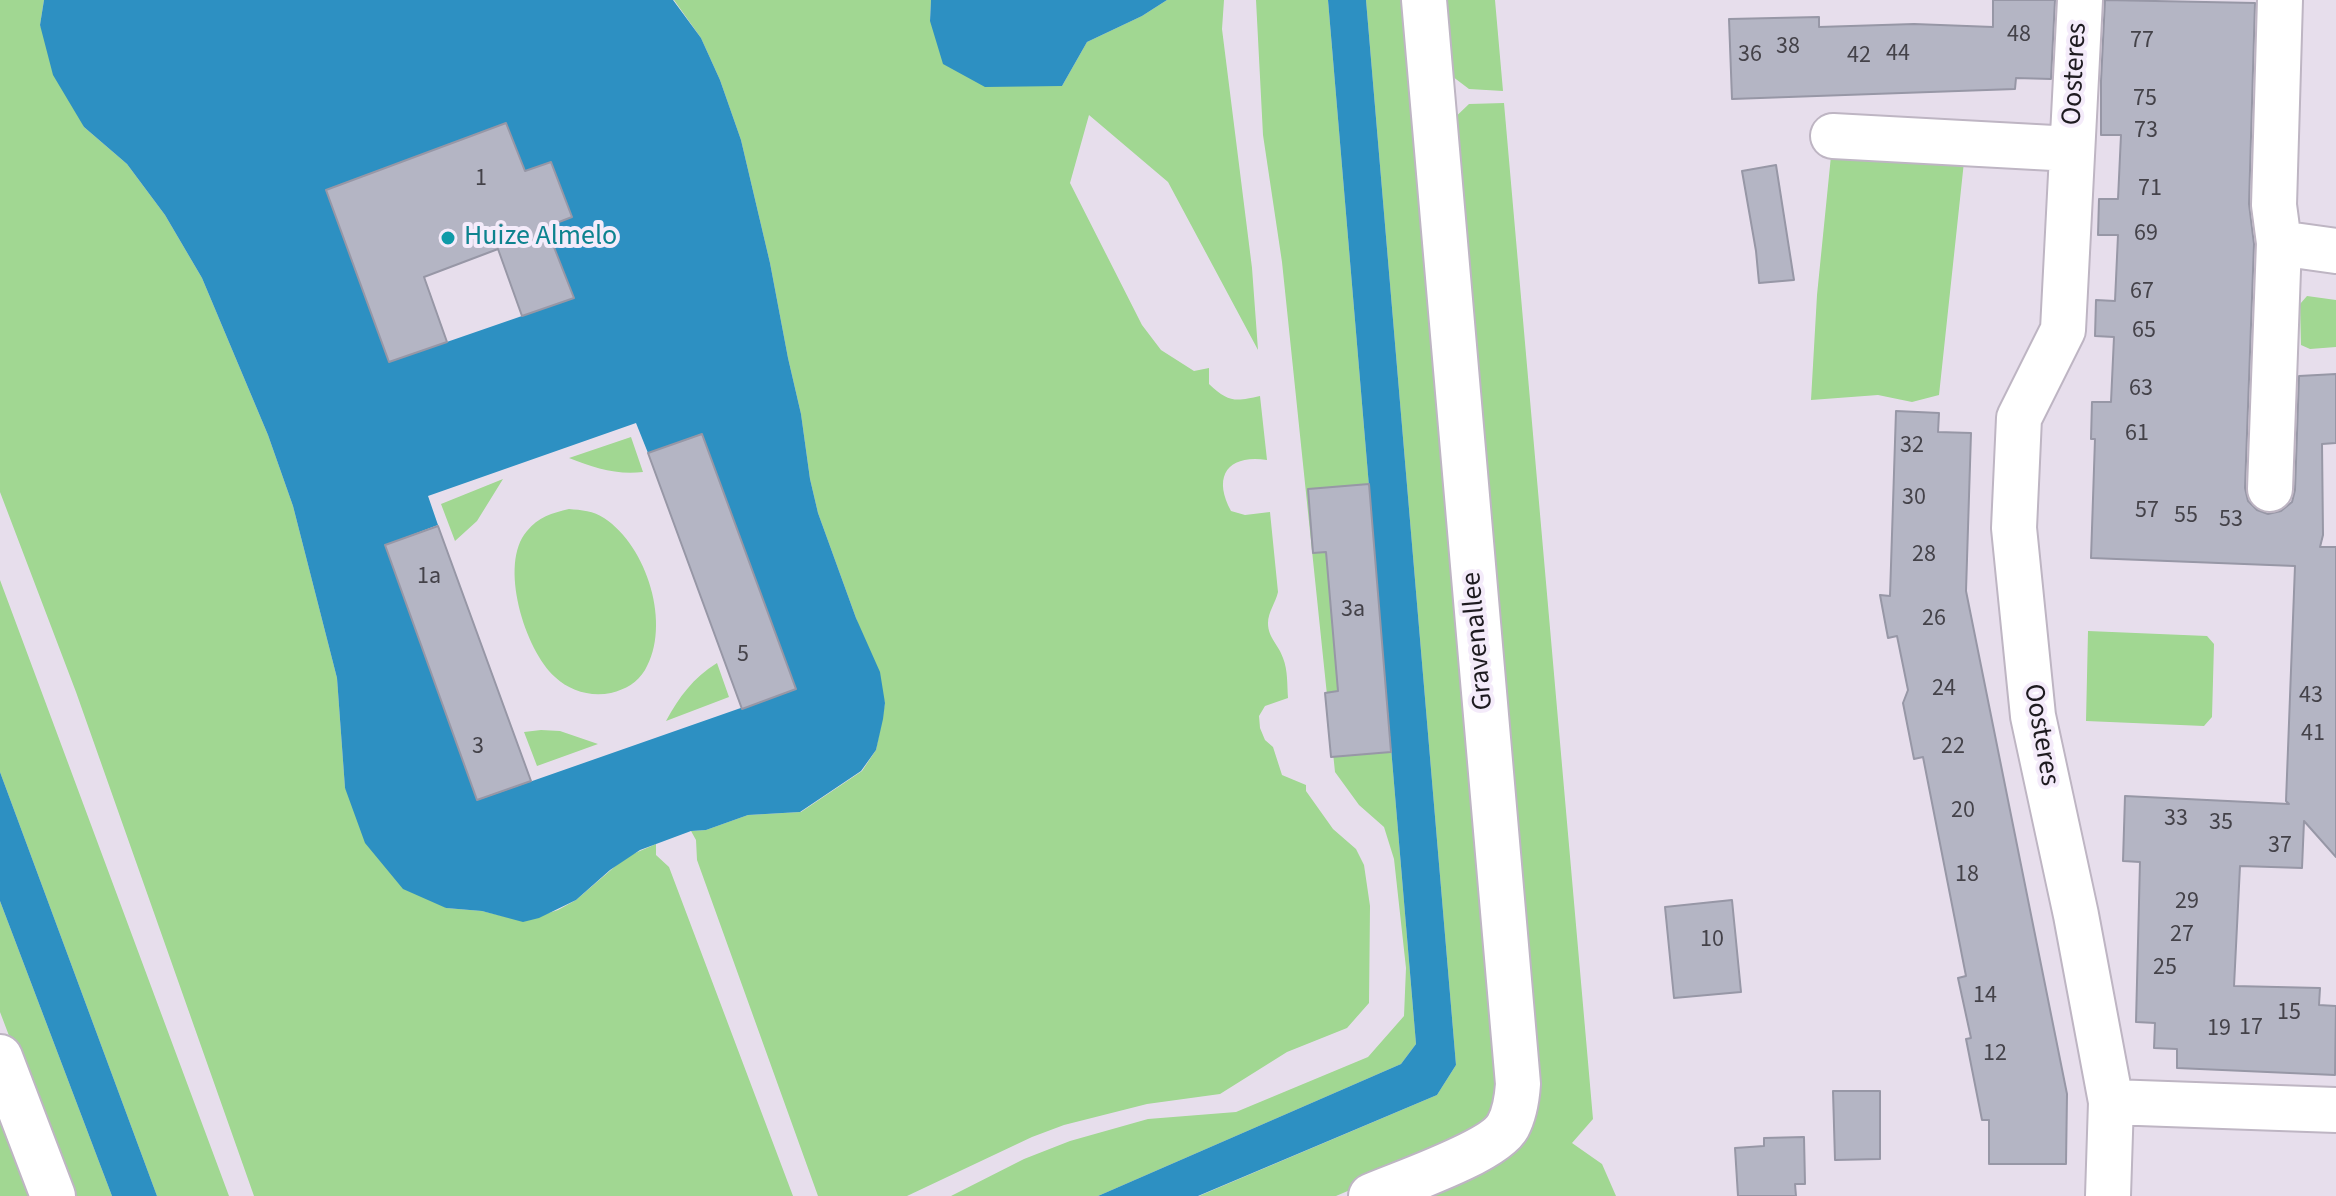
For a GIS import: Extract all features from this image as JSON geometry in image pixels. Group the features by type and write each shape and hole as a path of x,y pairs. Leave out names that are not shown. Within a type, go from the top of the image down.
{"street":[{"name":"Gravenallee","path":"1371,1196 1482,1149 1499,1138 1512,1116 1518,1084 1424,0"},
{"name":"Oosteres","path":"2080,0 2063,330 2019,418 2014,528 2033,716 2076,915 2111,1102 2108,1196"},
{"path":"2270,489 2279,243 2274,205 2280,0"},
{"name":"Oosteres","path":"1833,136 2072,149"},
{"path":"2279,243 2336,251"},
{"path":"0,1057 53,1196"},
{"path":"2111,1102 2336,1110"}],"green space":[{"path":"0,0 44,0 40,25 84,127 127,164 165,215 202,278 268,435 293,506 337,678 345,788 446,908 482,911 523,921 558,910 576,900 626,857 656,844 656,855 669,867 793,1196 254,1196 76,692 0,492"},
{"path":"674,0 931,0 930,21 1062,86 1087,42 1142,16 1167,0 1224,0 1222,29 1252,268 1258,350 1168,182 1089,115 1070,183 1142,325 1161,350 1194,371 1209,368 1209,384 1227,397 1238,400 1260,396 1267,460 1253,459 1233,464 1227,470 1223,487 1231,511 1245,515 1270,512 1278,592 1269,615 1268,628 1285,663 1288,698 1265,706 1259,716 1260,728 1265,740 1273,747 1282,775 1306,785 1306,791 1333,829 1356,849 1364,865 1370,906 1369,1003 1347,1028 1287,1052 1220,1094 1147,1104 1064,1125 907,1196 818,1196 697,860 696,840 691,831 706,830 748,815 801,812 862,771 876,750 885,703 818,513 770,263 741,140 701,38"},
{"path":"1256,0 1328,0 1416,1044 1401,1064 1098,1196 951,1196 1024,1159 1070,1141 1148,1119 1236,1112 1368,1057 1404,1016 1406,968 1394,859 1384,827 1359,805 1335,772 1282,262 1263,135"},
{"path":"1366,0 1411,0 1507,1085 1479,1135 1336,1196 1199,1196 1437,1095 1456,1065"},
{"path":"1435,0 1495,0 1503,91 1469,89 1440,67"},
{"path":"1504,103 1593,1119 1572,1143 1602,1164 1616,1196 1407,1196 1502,1154 1446,126 1469,104"},
{"path":"1833,136 1966,143 1939,395 1912,402 1878,395 1811,400 1817,295"},
{"path":"2307,296 2336,300 2336,347 2310,349 2301,345 2300,304"},
{"path":"631,437 643,472 605,470 569,458"},
{"path":"503,479 477,521 455,541 441,504"},
{"path":"569,509 596,514 619,531 632,547 651,588 656,631 653,652 638,679 611,693 581,692 555,677 534,647 519,606 515,564 519,546 536,522"},
{"path":"0,580 229,1196 157,1196 0,772"},
{"path":"2088,631 2207,636 2214,644 2212,717 2204,726 2086,721"},
{"path":"717,663 729,697 666,721 687,689"},
{"path":"560,731 598,744 537,766 524,732"},
{"path":"0,901 112,1196 70,1196 0,1012"},
{"path":"0,1097 38,1196 0,1196"}],"water":[{"path":"44,0 673,0 701,38 741,140 770,263 818,513 856,618 880,672 885,703 883,719 876,750 861,771 800,812 748,815 640,850 610,870 576,900 539,918 523,922 482,911 446,908 403,889 365,843 345,788 337,678 293,506 268,435 202,278 165,215 127,164 84,127 53,75 40,25","holes":["506,123 525,171 551,163 571,216 546,227 574,298 389,362 327,190","636,423 648,453 701,434 795,689 478,800 385,545 438,525 428,496"]},
{"path":"931,0 1167,0 1142,16 1087,42 1062,86 985,87 943,64 930,21"},
{"path":"1328,0 1366,0 1456,1065 1437,1095 1198,1196 1098,1196 1401,1064 1416,1044"},
{"path":"0,772 157,1196 112,1196 0,901"}],"building":[{"path":"1993,0 2055,0 2051,79 2016,78 2015,89 1732,99 1729,19 1819,17 1819,27 1914,24 1993,27"},
{"path":"2105,0 2255,3 2249,204 2254,244 2245,488 2248,501 2257,510 2268,514 2281,511 2292,502 2299,376 2336,374 2336,443 2322,444 2323,535 2320,547 2336,547 2336,857 2304,821 2302,868 2240,866 2234,986 2320,988 2319,1005 2336,1006 2335,1075 2177,1068 2177,1049 2154,1048 2155,1023 2136,1022 2140,862 2123,861 2125,796 2289,804 2286,801 2295,566 2091,558 2095,439 2091,439 2092,402 2111,402 2114,337 2095,336 2096,300 2115,301 2118,235 2098,235 2099,199 2118,199 2121,135 2101,135"},
{"name":"Huize Almelo","path":"506,123 525,171 551,162 572,217 546,227 574,298 522,316 498,249 424,277 447,342 389,362 326,190"},
{"path":"1776,165 1794,280 1759,283 1742,171"},
{"path":"1896,411 1939,413 1938,432 1971,433 1966,591 2067,1094 2066,1164 1989,1164 1989,1120 1982,1120 1966,1039 1971,1038 1958,978 1966,976 1923,757 1914,759 1903,703 1908,690 1897,636 1888,638 1880,595 1890,596"},
{"path":"702,434 796,689 742,709 648,453"},
{"path":"1369,484 1391,752 1331,757 1325,693 1338,691 1326,552 1313,553 1308,489"},
{"path":"438,526 531,781 477,800 385,545"},
{"path":"1732,900 1741,992 1674,998 1665,907"},
{"path":"1833,1091 1880,1091 1880,1159 1835,1160"},
{"path":"1804,1137 1805,1184 1795,1184 1796,1196 1738,1196 1735,1148 1764,1146 1764,1138"}],"place":[{"name":"Huize Almelo","path":"448,238"}]}
